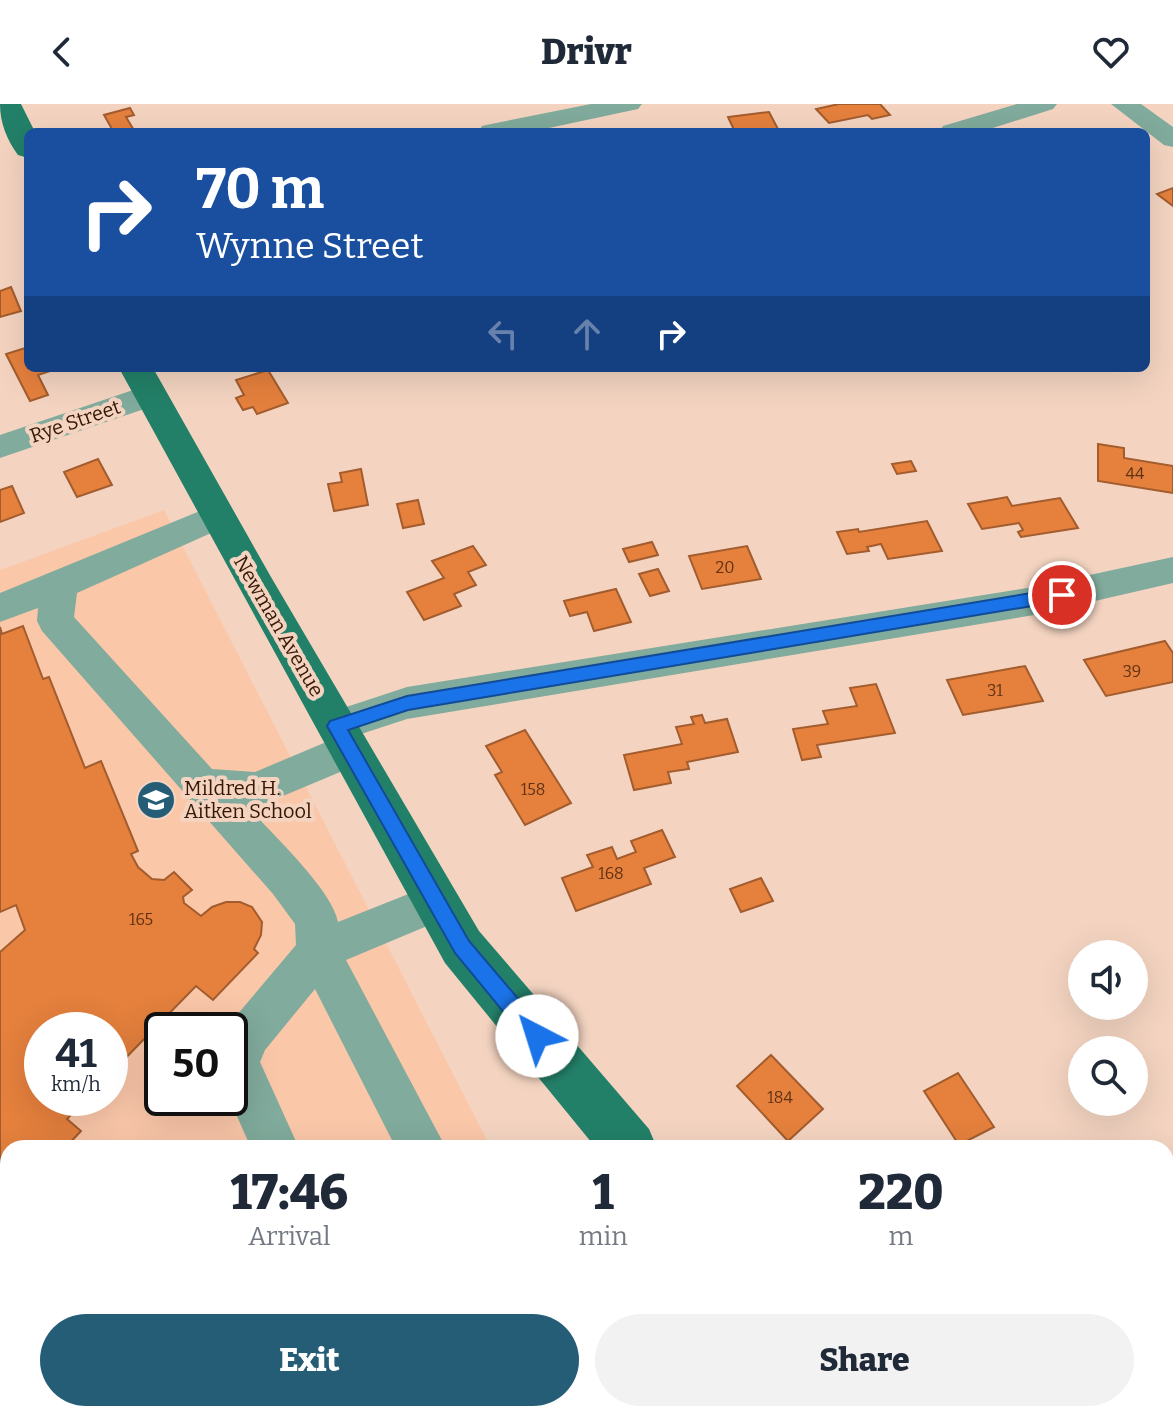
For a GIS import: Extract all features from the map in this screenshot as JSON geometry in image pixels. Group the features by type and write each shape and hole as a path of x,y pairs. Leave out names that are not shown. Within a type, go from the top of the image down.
{"main road":[{"path":"7,104 24,140"},
{"name":"Newman Avenue","path":"144,382 462,947 623,1140"}],"street":[{"path":"511,128 629,104"},
{"path":"965,128 1044,104"},
{"path":"1124,104 1173,139"},
{"name":"Rye Street","path":"0,447 144,382"},
{"path":"0,608 217,516"},
{"path":"202,785 257,789 407,703 1034,601 1173,570"},
{"path":"60,585 55,621 288,881 316,918 318,951 418,1140"},
{"path":"271,1140 237,1063 247,1037 318,951 436,902"}],"shaded area":[{"name":"Mildred H. Aitken School","path":"164,510 487,1140 0,1140 0,570"}],"building":[{"path":"839,104 880,104 890,115 872,119 868,115 829,123 816,109"},
{"path":"130,108 134,115 126,117 133,128 111,128 104,115"},
{"path":"769,112 777,128 733,128 728,117"},
{"path":"1173,188 1173,206 1157,194"},
{"path":"11,287 21,311 0,317 0,291"},
{"path":"24,348 24,372 47,372 38,375 48,395 30,401 6,354"},
{"path":"269,372 288,403 257,414 253,407 243,410 236,398 244,395 236,380"},
{"path":"1098,444 1124,448 1124,458 1173,466 1173,493 1098,481"},
{"path":"98,459 112,485 77,497 64,472"},
{"path":"911,461 916,471 897,474 892,464"},
{"path":"361,469 368,505 334,511 328,484 342,482 340,473"},
{"path":"12,486 24,513 0,522 0,490"},
{"path":"1007,497 1012,506 1060,498 1078,528 1021,537 1018,532 1023,530 1019,523 982,529 968,504"},
{"path":"418,500 424,524 403,528 397,504"},
{"path":"927,521 942,551 888,559 881,544 867,547 869,551 847,554 837,532 858,529 859,532"},
{"path":"652,542 658,555 629,562 623,549"},
{"path":"473,546 486,565 468,572 476,585 454,594 461,606 424,620 407,592 444,578 432,561"},
{"path":"747,546 761,579 702,589 689,556"},
{"path":"658,569 669,591 650,596 639,574"},
{"path":"616,589 631,622 594,631 587,612 570,616 564,601"},
{"path":"23,626 43,679 49,677 85,768 101,761 138,851 131,854 138,867 152,879 164,880 174,872 192,890 183,897 184,903 201,916 212,907 226,902 240,902 252,907 262,922 261,935 254,949 258,953 213,1000 196,986 171,1012 144,1012 144,1039 128,1056 128,1012 24,1012 24,1116 70,1116 67,1119 81,1131 73,1140 0,1140 0,952 25,930 16,905 0,912 0,627 2,634"},
{"path":"1165,641 1173,653 1173,682 1106,696 1084,660"},
{"path":"1025,666 1043,701 963,715 947,680"},
{"path":"876,684 895,733 817,745 821,757 802,760 793,729 828,724 823,711 857,706 850,688"},
{"path":"702,715 705,723 727,719 738,752 687,762 689,769 668,772 671,783 634,790 624,755 682,744 676,727 694,724 691,717"},
{"path":"525,730 571,803 525,825 495,775 502,772 486,746"},
{"path":"662,830 675,857 644,868 651,884 576,911 562,878 593,867 587,855 612,847 617,859 636,852 631,841"},
{"path":"761,878 773,901 741,912 730,889"},
{"path":"771,1055 823,1109 787,1140 737,1086"},
{"path":"958,1073 994,1127 969,1140 956,1140 924,1091"}],"place":[{"name":"Mildred H. Aitken School","path":"156,800"}],"route":[{"path":"537,1036 462,947 336,726 407,703 1062,595"}]}
